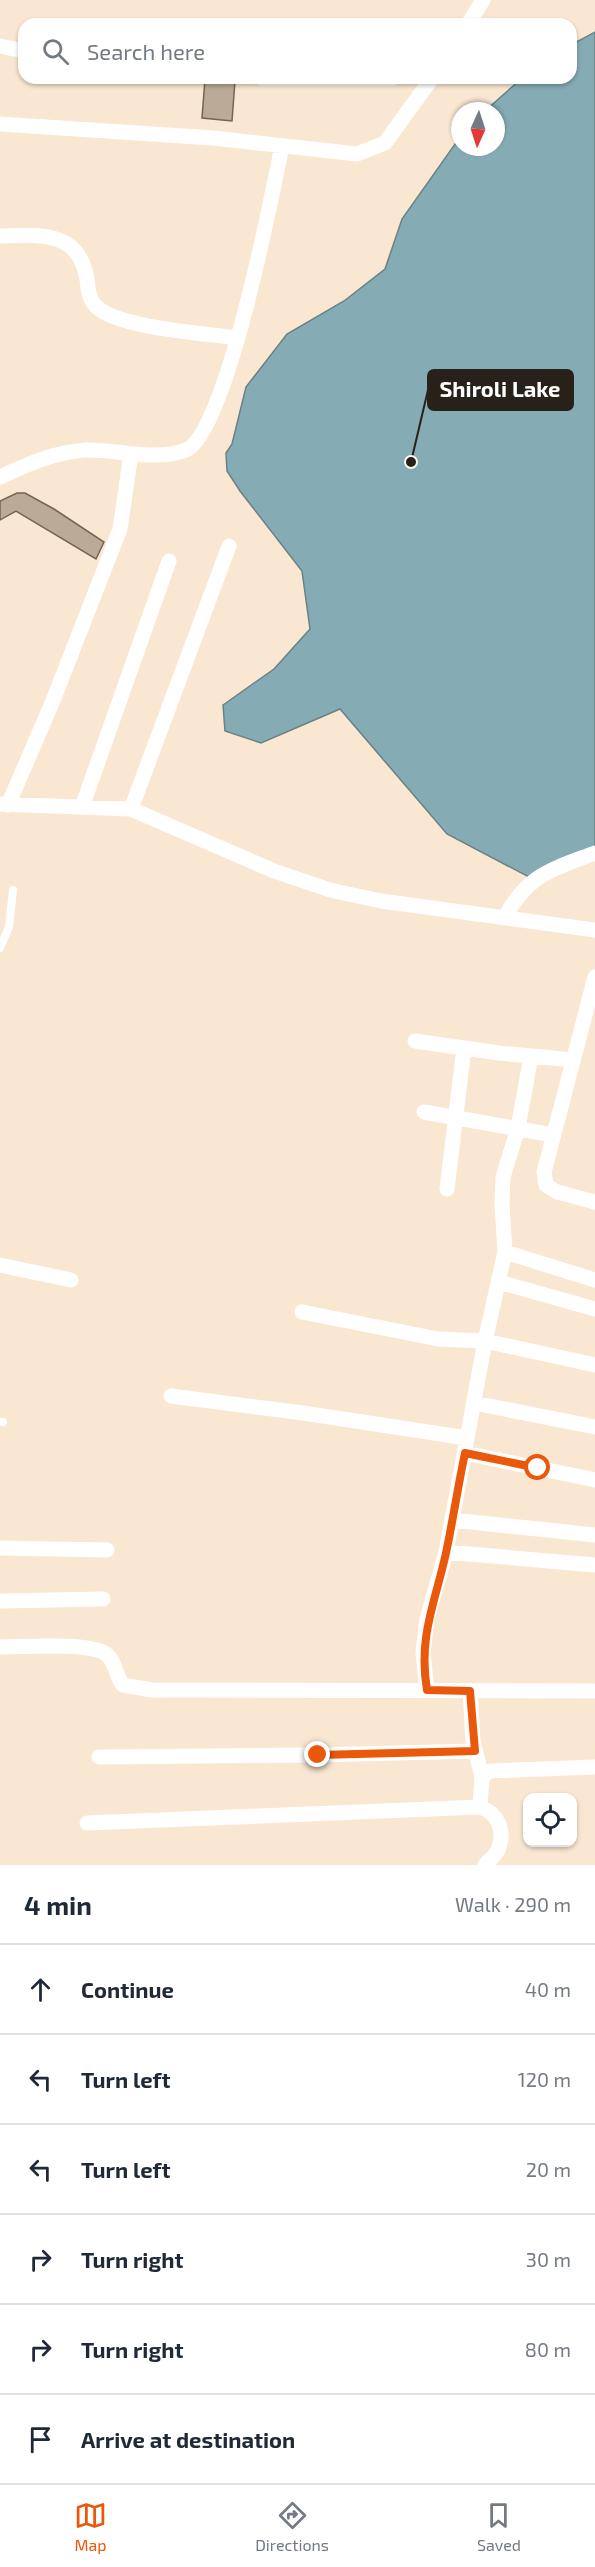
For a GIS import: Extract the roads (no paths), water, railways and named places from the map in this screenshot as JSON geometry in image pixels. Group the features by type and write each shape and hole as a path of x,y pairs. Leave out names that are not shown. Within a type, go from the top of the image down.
{"street":[{"path":"472,18 483,0"},
{"path":"0,46 18,50"},
{"path":"0,124 213,138 357,153 385,143 428,84"},
{"path":"0,477 44,458 87,450 131,454 168,454 187,450 198,440 210,421 236,338 266,222 282,146"},
{"path":"0,236 54,238 71,245 81,258 89,295 96,307 109,316 139,324 236,338"},
{"path":"131,454 120,530 56,693 4,805 131,809 274,871 330,890 381,901 595,930"},
{"path":"131,809 229,546"},
{"path":"82,807 169,561"},
{"path":"505,917 526,885 542,874 595,853"},
{"path":"595,977 544,1172 546,1185 557,1192 595,1202"},
{"path":"415,1041 573,1060"},
{"path":"447,1189 464,1048"},
{"path":"427,1690 423,1653 427,1619 446,1552 485,1341 500,1282 505,1252 503,1177 518,1128 531,1056"},
{"path":"424,1112 553,1135"},
{"path":"505,1252 595,1280"},
{"path":"0,1264 71,1280"},
{"path":"500,1282 595,1309"},
{"path":"302,1312 438,1339 485,1341 595,1365"},
{"path":"171,1396 303,1413 466,1446 595,1480"},
{"path":"474,1403 595,1427"},
{"path":"452,1520 595,1535"},
{"path":"0,1548 107,1550"},
{"path":"446,1552 595,1565"},
{"path":"0,1600 103,1599"},
{"path":"0,1647 90,1647 105,1653 112,1660 117,1678 123,1685 152,1690 595,1691"},
{"path":"470,1691 475,1751 482,1777 480,1807"},
{"path":"99,1757 361,1755 475,1751"},
{"path":"482,1777 490,1771 505,1769 595,1767"},
{"path":"87,1823 480,1807 492,1811 499,1822 501,1838 497,1852 485,1865"}],"lane":[{"path":"0,948 9,927 13,890"}],"water":[{"path":"595,32 595,847 529,877 447,834 340,709 261,743 225,731 223,705 274,669 310,629 302,571 227,471 226,453 232,444 246,387 287,334 344,301 385,269 402,219 451,150 451,156 505,156 505,102 495,102 515,84 577,84 577,42"}],"place":[{"name":"Shiroli Lake","path":"411,462"}]}
